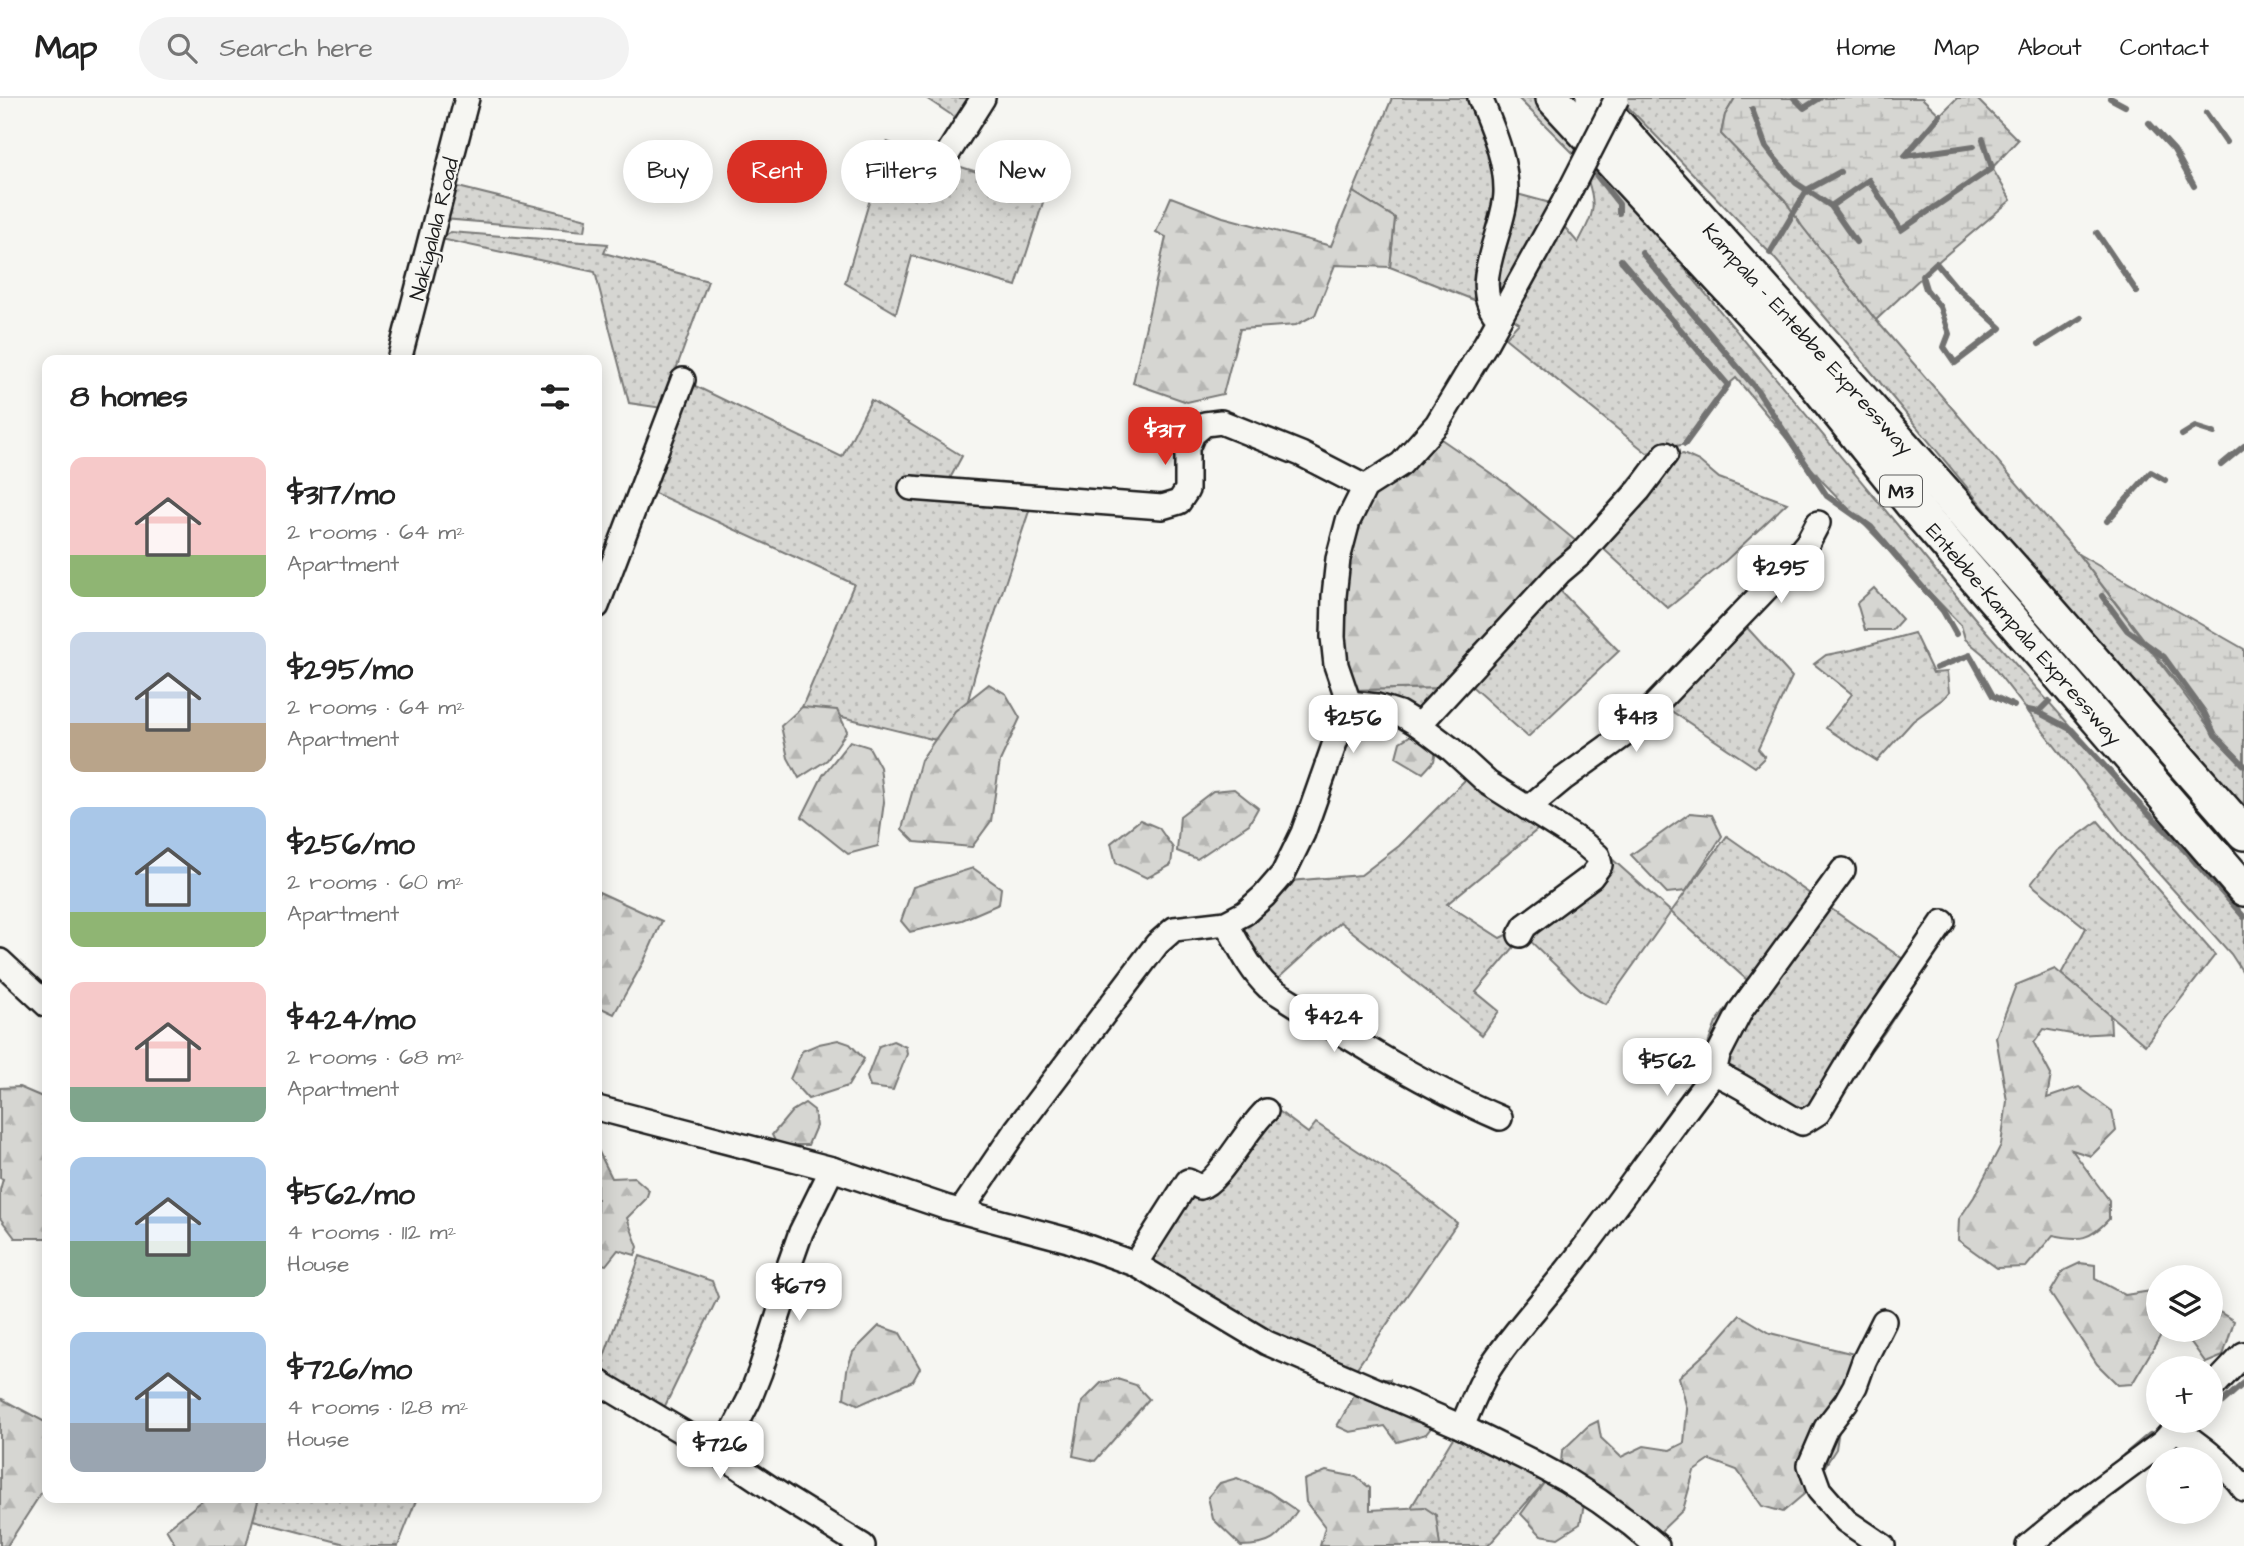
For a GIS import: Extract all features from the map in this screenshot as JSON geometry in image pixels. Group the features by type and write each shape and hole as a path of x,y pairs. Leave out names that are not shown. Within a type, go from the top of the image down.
{"highway":[{"name":"Entebbe-Kampala Expressway","path":"1553,98 1801,366 1911,503 2244,889"},
{"name":"Kampala - Entebbe Expressway","path":"1593,98 2021,578 2244,833"}],"street":[{"name":"Nakigalala Road","path":"400,355 467,98"},
{"path":"957,140 983,98"},
{"path":"1480,98 1503,165 1506,194 1485,293 1491,310 1499,318"},
{"path":"961,1211 1023,1120 1157,944 1174,929 1226,923 1245,913 1283,874 1303,833 1349,703 1336,665 1333,637 1338,559 1348,521 1365,487 1401,464 1437,425 1565,200 1617,98"},
{"path":"602,593 683,380"},
{"path":"911,488 1162,507 1179,502 1188,490 1187,448 1193,434 1205,424 1221,422 1301,454 1365,487"},
{"path":"1419,724 1560,572 1580,555 1639,490 1667,454"},
{"path":"1528,808 1631,730 1790,564 1808,542 1818,523"},
{"path":"1349,703 1388,710 1419,724 1488,783 1583,843 1598,856 1600,864 1591,877 1525,926 1520,935"},
{"path":"1462,1427 1489,1369 1576,1259 1714,1073 1718,1055 1741,1010 1843,870"},
{"path":"1714,1073 1802,1123 1818,1113 1860,1044 1943,922"},
{"path":"1226,923 1258,977 1268,987 1421,1079 1500,1118"},
{"path":"0,961 42,1000"},
{"path":"602,1109 832,1169 961,1211 1068,1240 1135,1264 1267,1343 1462,1427 1566,1480 1632,1525 1657,1546"},
{"path":"1135,1264 1188,1181 1200,1187 1212,1182 1255,1121 1266,1111"},
{"path":"721,1455 760,1372 801,1232 832,1169"},
{"path":"1883,1546 1846,1521 1819,1490 1810,1465 1826,1428 1855,1386 1884,1321"},
{"path":"2223,1376 2244,1354"},
{"path":"602,1384 721,1455 863,1546"},
{"path":"2028,1546 2170,1433"},
{"path":"2187,1433 2244,1489"}],"green space":[{"path":"926,98 972,98 956,118"},
{"path":"1392,98 1470,98 1492,155 1497,198 1480,261 1474,300 1390,267 1395,218 1353,192"},
{"path":"1518,98 1539,98 1582,150 1577,157"},
{"path":"1628,98 1735,98 1725,115 1721,134 1785,200 1802,226 1876,320 2078,554 2215,735 2244,765 2244,806 2023,555 1770,253 1625,104"},
{"path":"1735,98 1922,98 1940,115 1957,98 1976,98 2018,140 1992,168 2011,200 1940,260 1876,320 1802,226 1785,200 1721,134 1725,115"},
{"path":"1598,164 1978,622 2140,805 2244,917 2244,974 2231,954 2124,835 1983,654 1965,639 1961,625 1823,482 1736,378 1685,444 1647,453 1505,338 1519,323 1511,318 1562,224 1578,243 1592,214 1588,181"},
{"path":"961,167 975,171 975,203 1043,203 1016,286 912,256 896,313 845,283 869,203 961,203"},
{"path":"454,186 587,219 585,231 444,219"},
{"path":"1353,192 1395,218 1390,267 1335,265 1315,315 1296,325 1240,329 1223,394 1187,402 1133,383 1166,237 1156,232 1171,197 1223,217 1331,246"},
{"path":"1517,194 1550,203 1495,301 1492,276"},
{"path":"450,232 608,244 604,253 708,281 662,408 629,403 595,272 441,239"},
{"path":"689,383 842,457 871,400 962,456 940,497 1030,508 975,674 956,745 802,707 854,584 650,491"},
{"path":"1441,439 1508,485 1577,542 1440,688 1350,690 1339,630 1347,555 1365,502 1385,486 1405,478"},
{"path":"1683,454 1699,461 1719,478 1787,503 1720,566 1668,608 1585,532 1643,464"},
{"path":"2078,554 2244,649 2244,765 2215,735 2211,726"},
{"path":"1546,576 1619,651 1528,737 1457,673"},
{"path":"1874,588 1902,619 1892,630 1865,630 1857,603"},
{"path":"1741,621 1792,677 1758,749 1765,757 1755,767 1661,704"},
{"path":"1914,633 1933,673 1947,672 1949,692 1913,721 1877,761 1826,728 1852,694 1814,664 1826,655"},
{"path":"989,684 1006,694 1020,718 1000,761 991,821 972,847 915,842 902,829 921,760 955,711"},
{"path":"1440,688 1419,718 1354,697 1350,690"},
{"path":"802,707 837,710 847,731 827,760 799,778 788,758 781,726"},
{"path":"1418,731 1437,746 1434,761 1423,773 1396,757 1400,742"},
{"path":"850,741 869,747 880,767 884,802 878,846 848,854 802,817 823,775"},
{"path":"1469,776 1543,825 1447,904 1500,938 1506,935 1515,946 1476,992 1499,1011 1482,1035 1340,922 1271,985 1238,930 1290,881 1361,875 1399,846"},
{"path":"1234,789 1258,808 1249,824 1197,859 1177,851 1180,816 1213,791"},
{"path":"1690,813 1712,815 1722,836 1686,891 1667,893 1631,855"},
{"path":"1140,820 1159,828 1173,848 1171,865 1147,878 1116,863 1111,843"},
{"path":"2098,821 2215,955 2145,1045 2061,974 2086,928 2031,884 2057,851"},
{"path":"1727,836 1923,973 1884,1033 1817,1124 1702,1079 1709,1041 1716,1023 1747,980 1671,912"},
{"path":"1611,858 1671,912 1606,1004 1584,993 1522,933 1594,883"},
{"path":"973,868 1001,888 999,904 962,920 910,932 901,921 913,887"},
{"path":"602,893 662,921 644,961 614,1014 602,1008"},
{"path":"2055,969 2110,1015 2111,1033 2077,1035 2044,1029 2034,1043 2051,1075 2047,1098 2079,1087 2112,1111 2116,1131 2091,1156 2072,1150 2109,1200 2109,1219 2096,1231 2084,1237 2053,1235 2026,1267 1997,1268 1958,1240 1959,1219 1974,1197 2001,1145 2007,1101 1996,1037 2016,985"},
{"path":"838,1040 850,1044 864,1059 848,1086 808,1099 790,1079 802,1051"},
{"path":"893,1041 906,1047 907,1054 893,1090 870,1087 867,1077 879,1046"},
{"path":"19,1087 42,1097 42,1238 15,1238 0,1218 0,1190 3,1179 0,1178 0,1088"},
{"path":"805,1103 814,1110 816,1126 808,1145 777,1145 772,1135 792,1111"},
{"path":"1276,1109 1308,1133 1316,1123 1411,1186 1457,1223 1354,1372 1243,1321 1143,1258 1189,1186 1210,1197 1259,1122"},
{"path":"602,1158 612,1178 634,1177 649,1190 646,1199 627,1218 638,1247 635,1255 618,1250 606,1265 602,1264"},
{"path":"640,1256 712,1281 718,1297 662,1412 602,1375 602,1362"},
{"path":"2080,1263 2095,1265 2095,1279 2125,1295 2146,1292 2146,1342 2157,1342 2146,1356 2132,1384 2118,1385 2097,1364 2050,1293 2063,1271"},
{"path":"2223,1314 2234,1321 2223,1356 2201,1356 2191,1342 2223,1342"},
{"path":"1740,1315 1770,1333 1858,1355 1844,1397 1836,1449 1810,1489 1783,1512 1762,1506 1737,1470 1710,1460 1694,1471 1683,1510 1659,1533 1561,1464 1562,1451 1588,1426 1598,1421 1601,1438 1621,1457 1644,1446 1670,1450 1684,1443 1687,1409 1679,1377 1709,1350"},
{"path":"879,1326 900,1333 920,1368 913,1381 859,1405 844,1398 847,1370 853,1352"},
{"path":"1117,1379 1136,1385 1149,1399 1095,1461 1073,1456 1082,1402 1101,1383"},
{"path":"1360,1379 1390,1379 1390,1400 1438,1419 1426,1434 1397,1442 1385,1426 1350,1432 1337,1426"},
{"path":"0,1398 42,1420 42,1492 7,1546 0,1546"},
{"path":"1457,1431 1550,1476 1488,1546 1401,1546 1392,1539"},
{"path":"1326,1471 1356,1477 1370,1488 1370,1510 1424,1507 1436,1515 1440,1546 1320,1546 1325,1527 1306,1502 1304,1480"},
{"path":"1237,1478 1269,1492 1297,1511 1280,1534 1268,1542 1241,1546 1213,1519 1208,1497 1220,1483"},
{"path":"1547,1479 1586,1496 1580,1524 1558,1538 1541,1535 1521,1514"},
{"path":"200,1503 257,1503 246,1546 176,1546 166,1529"},
{"path":"257,1503 415,1503 398,1546 353,1546 253,1520"}],"waterway":[{"path":"1794,98 1804,108 1820,98"},
{"path":"2110,98 2125,106"},
{"path":"1752,109 1766,147 1776,160 1796,183 1831,206 1856,242"},
{"path":"2206,113 2226,142"},
{"path":"1940,115 1905,156 1974,146"},
{"path":"2149,123 2174,150 2194,186"},
{"path":"1831,206 1869,180 1901,230 1992,168 1983,139"},
{"path":"1770,253 1807,190 1840,172"},
{"path":"1596,175 1619,204 1619,213"},
{"path":"2097,233 2137,292"},
{"path":"1642,253 1757,390 1827,496 1871,527 1943,611 1956,634"},
{"path":"1621,260 1728,385 1685,444"},
{"path":"1936,263 1955,286 2001,328 1955,363 1944,347 1949,334 1940,307 1926,289 1922,276 1936,263"},
{"path":"2039,344 2081,318"},
{"path":"2182,435 2195,427 2214,433"},
{"path":"2221,465 2244,446"},
{"path":"2107,521 2151,472 2165,480"},
{"path":"2102,596 2127,630 2164,657 2204,712 2215,735 2244,765"},
{"path":"1936,668 1970,655 1993,696 2014,706"},
{"path":"2038,712 2049,701"},
{"path":"2028,710 2038,712 2072,730 2244,917"},
{"path":"2223,1402 2244,1383"},
{"path":"2125,1456 2150,1435"},
{"path":"2055,1538 2121,1487"}]}
